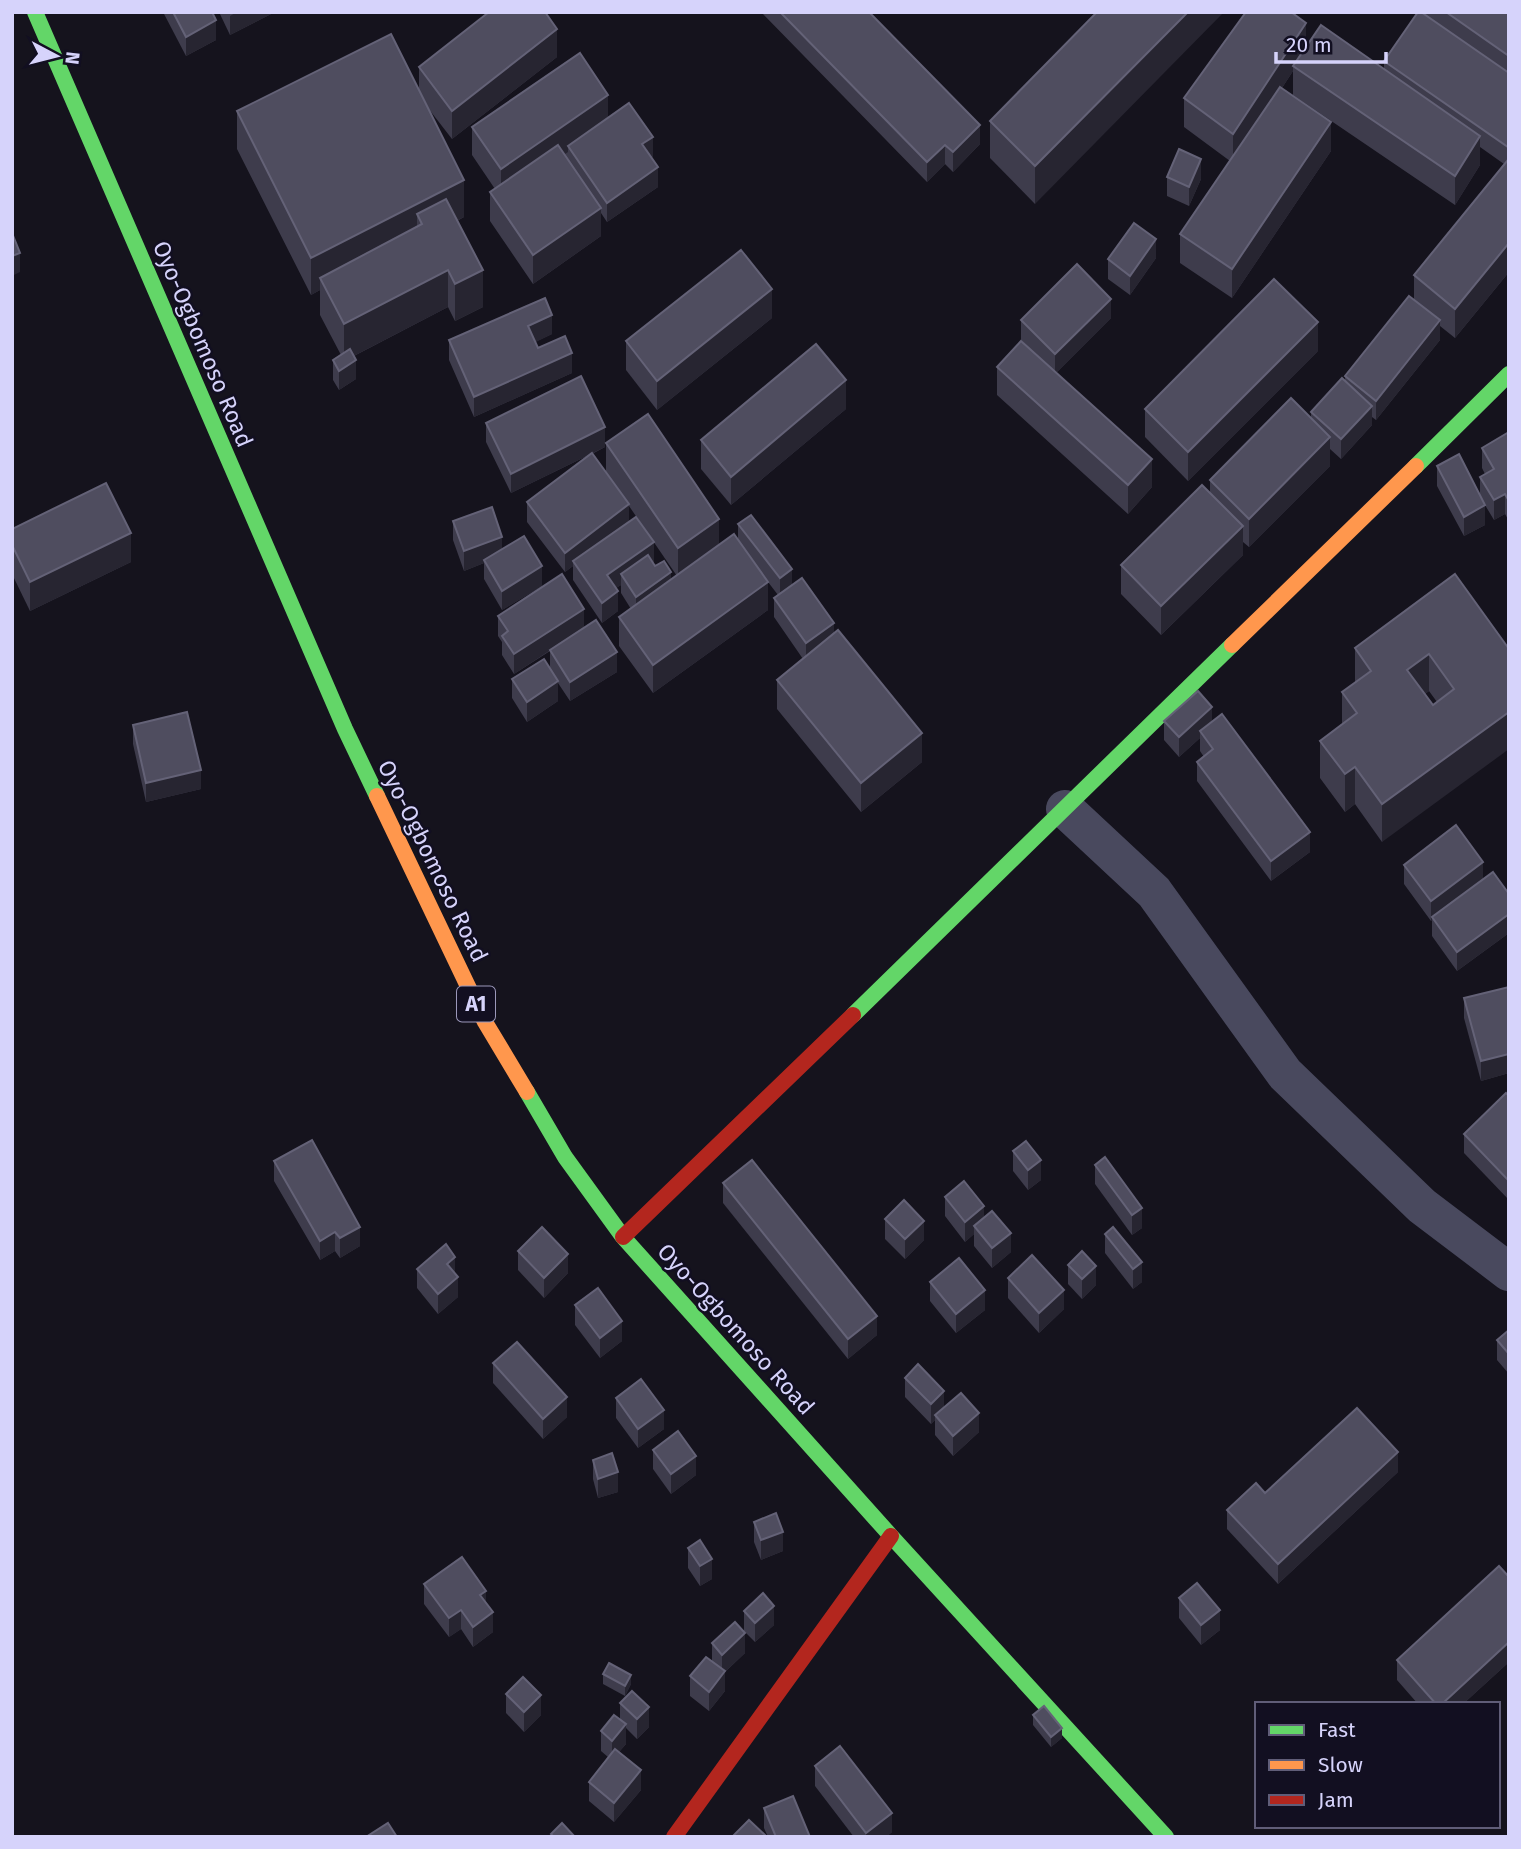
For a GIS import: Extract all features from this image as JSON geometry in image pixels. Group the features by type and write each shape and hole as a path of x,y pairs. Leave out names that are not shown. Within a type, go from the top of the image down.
{"main road":[{"name":"Oyo-Ogbomoso Road","path":"36,12 345,729 485,1022 565,1157 623,1237 1166,1837"},
{"path":"623,1237 1509,374"},
{"path":"674,1837 891,1536"}],"street":[{"path":"1065,809 1154,892 1284,1074 1422,1206 1509,1272"}],"building":[{"path":"173,12 212,12 216,20 186,37"},
{"path":"489,12 545,12 557,29 452,111 419,67"},
{"path":"780,12 869,12 980,125 953,152 945,145 927,162"},
{"path":"1097,12 1188,12 1035,166 990,121"},
{"path":"1246,12 1291,12 1306,23 1233,134 1184,98"},
{"path":"1418,12 1509,73 1508,147 1384,61"},
{"path":"1446,12 1509,12 1509,56"},
{"path":"1321,25 1480,136 1455,176 1293,66"},
{"path":"391,34 464,180 311,258 237,111"},
{"path":"580,53 608,95 501,169 472,127"},
{"path":"1280,87 1331,122 1232,269 1180,234"},
{"path":"629,103 653,137 642,144 658,167 607,203 568,146"},
{"path":"558,145 601,208 533,255 490,192"},
{"path":"1179,149 1201,159 1189,187 1167,177"},
{"path":"1507,161 1509,243 1455,309 1414,275"},
{"path":"446,199 483,270 455,284 448,270 344,324 320,278 422,224 417,214"},
{"path":"1134,223 1156,239 1130,276 1108,259"},
{"path":"12,233 20,253 12,256"},
{"path":"741,250 772,289 657,381 626,341"},
{"path":"1077,264 1111,299 1055,354 1021,320"},
{"path":"1274,279 1318,322 1188,452 1145,409"},
{"path":"1409,296 1440,320 1376,401 1345,376"},
{"path":"545,298 552,315 528,326 538,348 565,336 572,353 474,397 449,340"},
{"path":"1021,341 1152,459 1128,485 997,367"},
{"path":"816,344 846,380 731,477 701,440"},
{"path":"350,349 356,360 339,371 333,360"},
{"path":"581,376 605,427 511,474 486,423"},
{"path":"1342,378 1372,406 1341,439 1311,412"},
{"path":"1291,398 1330,437 1249,519 1210,480"},
{"path":"648,414 719,519 678,548 606,443"},
{"path":"1509,432 1509,501 1505,494 1494,500 1480,477 1494,469 1482,448"},
{"path":"592,453 629,504 565,553 527,502"},
{"path":"1459,454 1485,505 1464,517 1437,466"},
{"path":"106,483 131,533 30,582 12,545 12,529"},
{"path":"1202,485 1243,526 1161,606 1121,565"},
{"path":"492,507 502,537 464,551 453,521"},
{"path":"751,515 792,569 780,578 738,524"},
{"path":"636,517 654,542 607,575 618,591 602,603 573,561"},
{"path":"734,534 768,582 653,665 619,617"},
{"path":"524,536 542,566 502,591 484,560"},
{"path":"648,555 655,566 664,561 671,572 636,597 621,574"},
{"path":"562,574 584,609 514,654 502,636 508,631 498,616"},
{"path":"1455,574 1509,649 1509,712 1382,804 1355,767 1345,774 1320,741 1357,713 1342,692 1371,671 1355,648","holes":["1429,654 1454,689 1433,705 1407,670"]},
{"path":"802,578 834,623 806,643 774,598"},
{"path":"596,620 617,652 570,682 550,650"},
{"path":"838,630 922,733 861,783 777,680"},
{"path":"544,659 558,681 527,702 512,679"},
{"path":"1198,691 1212,707 1179,737 1164,721"},
{"path":"187,712 201,770 146,783 133,725"},
{"path":"1222,714 1310,832 1271,861 1197,762 1213,749 1200,731"},
{"path":"1456,825 1483,862 1431,901 1404,865"},
{"path":"1493,872 1509,894 1509,914 1457,952 1432,917"},
{"path":"1509,987 1509,1054 1481,1061 1464,998"},
{"path":"1506,1093 1509,1096 1509,1181 1464,1134"},
{"path":"312,1140 360,1227 340,1238 335,1232 320,1241 274,1161"},
{"path":"1026,1141 1041,1160 1028,1170 1013,1151"},
{"path":"1105,1157 1142,1208 1132,1215 1095,1165"},
{"path":"752,1160 877,1316 848,1339 723,1183"},
{"path":"964,1181 984,1206 965,1222 945,1197"},
{"path":"904,1200 924,1221 905,1239 885,1219"},
{"path":"992,1211 1011,1233 992,1248 974,1226"},
{"path":"542,1227 568,1254 544,1278 518,1251"},
{"path":"1113,1227 1142,1262 1133,1269 1105,1234"},
{"path":"446,1244 455,1257 447,1264 458,1277 438,1294 417,1269"},
{"path":"1082,1251 1096,1266 1082,1279 1068,1265"},
{"path":"1032,1255 1064,1290 1039,1313 1008,1278"},
{"path":"959,1258 985,1290 956,1314 930,1282"},
{"path":"598,1288 622,1321 600,1338 575,1305"},
{"path":"1509,1330 1509,1354 1497,1340"},
{"path":"517,1342 567,1397 543,1419 493,1363"},
{"path":"918,1364 944,1391 931,1404 905,1378"},
{"path":"641,1379 664,1410 638,1429 616,1398"},
{"path":"961,1393 979,1413 953,1436 935,1415"},
{"path":"1357,1408 1398,1452 1278,1564 1227,1510 1256,1483 1265,1493"},
{"path":"678,1431 696,1456 671,1474 653,1450"},
{"path":"612,1453 618,1472 598,1479 593,1460"},
{"path":"776,1513 783,1532 761,1540 754,1522"},
{"path":"700,1540 712,1559 700,1566 688,1548"},
{"path":"462,1557 486,1591 480,1595 493,1612 473,1627 461,1610 449,1618 424,1584"},
{"path":"1499,1566 1509,1577 1509,1642 1444,1702 1434,1702 1397,1660"},
{"path":"1197,1583 1220,1610 1201,1625 1179,1598"},
{"path":"763,1593 774,1606 755,1623 744,1611"},
{"path":"735,1622 745,1633 722,1655 712,1643"},
{"path":"706,1657 725,1671 709,1692 690,1676"},
{"path":"609,1663 631,1675 625,1686 603,1674"},
{"path":"523,1677 541,1695 524,1712 506,1694"},
{"path":"632,1691 649,1707 637,1719 620,1703"},
{"path":"1044,1706 1062,1728 1051,1737 1033,1715"},
{"path":"614,1715 626,1724 612,1741 601,1731"},
{"path":"840,1746 892,1813 866,1833 815,1766"},
{"path":"615,1749 641,1770 614,1803 589,1782"},
{"path":"793,1796 810,1837 776,1837 764,1808"},
{"path":"749,1820 765,1835 764,1837 734,1835"},
{"path":"388,1823 397,1837 366,1837"},
{"path":"562,1823 575,1837 554,1837 551,1834"}],"traffic: fast":[{"path":"35,12 345,729 377,796"},
{"path":"1416,466 1509,374"},
{"path":"853,1015 1232,645"},
{"path":"527,1092 565,1157 623,1237 1166,1837"}],"traffic: slow":[{"path":"1232,645 1416,466"},
{"path":"377,796 485,1022 527,1092"}],"traffic: jam":[{"path":"623,1237 853,1015"},
{"path":"674,1837 891,1536"}]}
